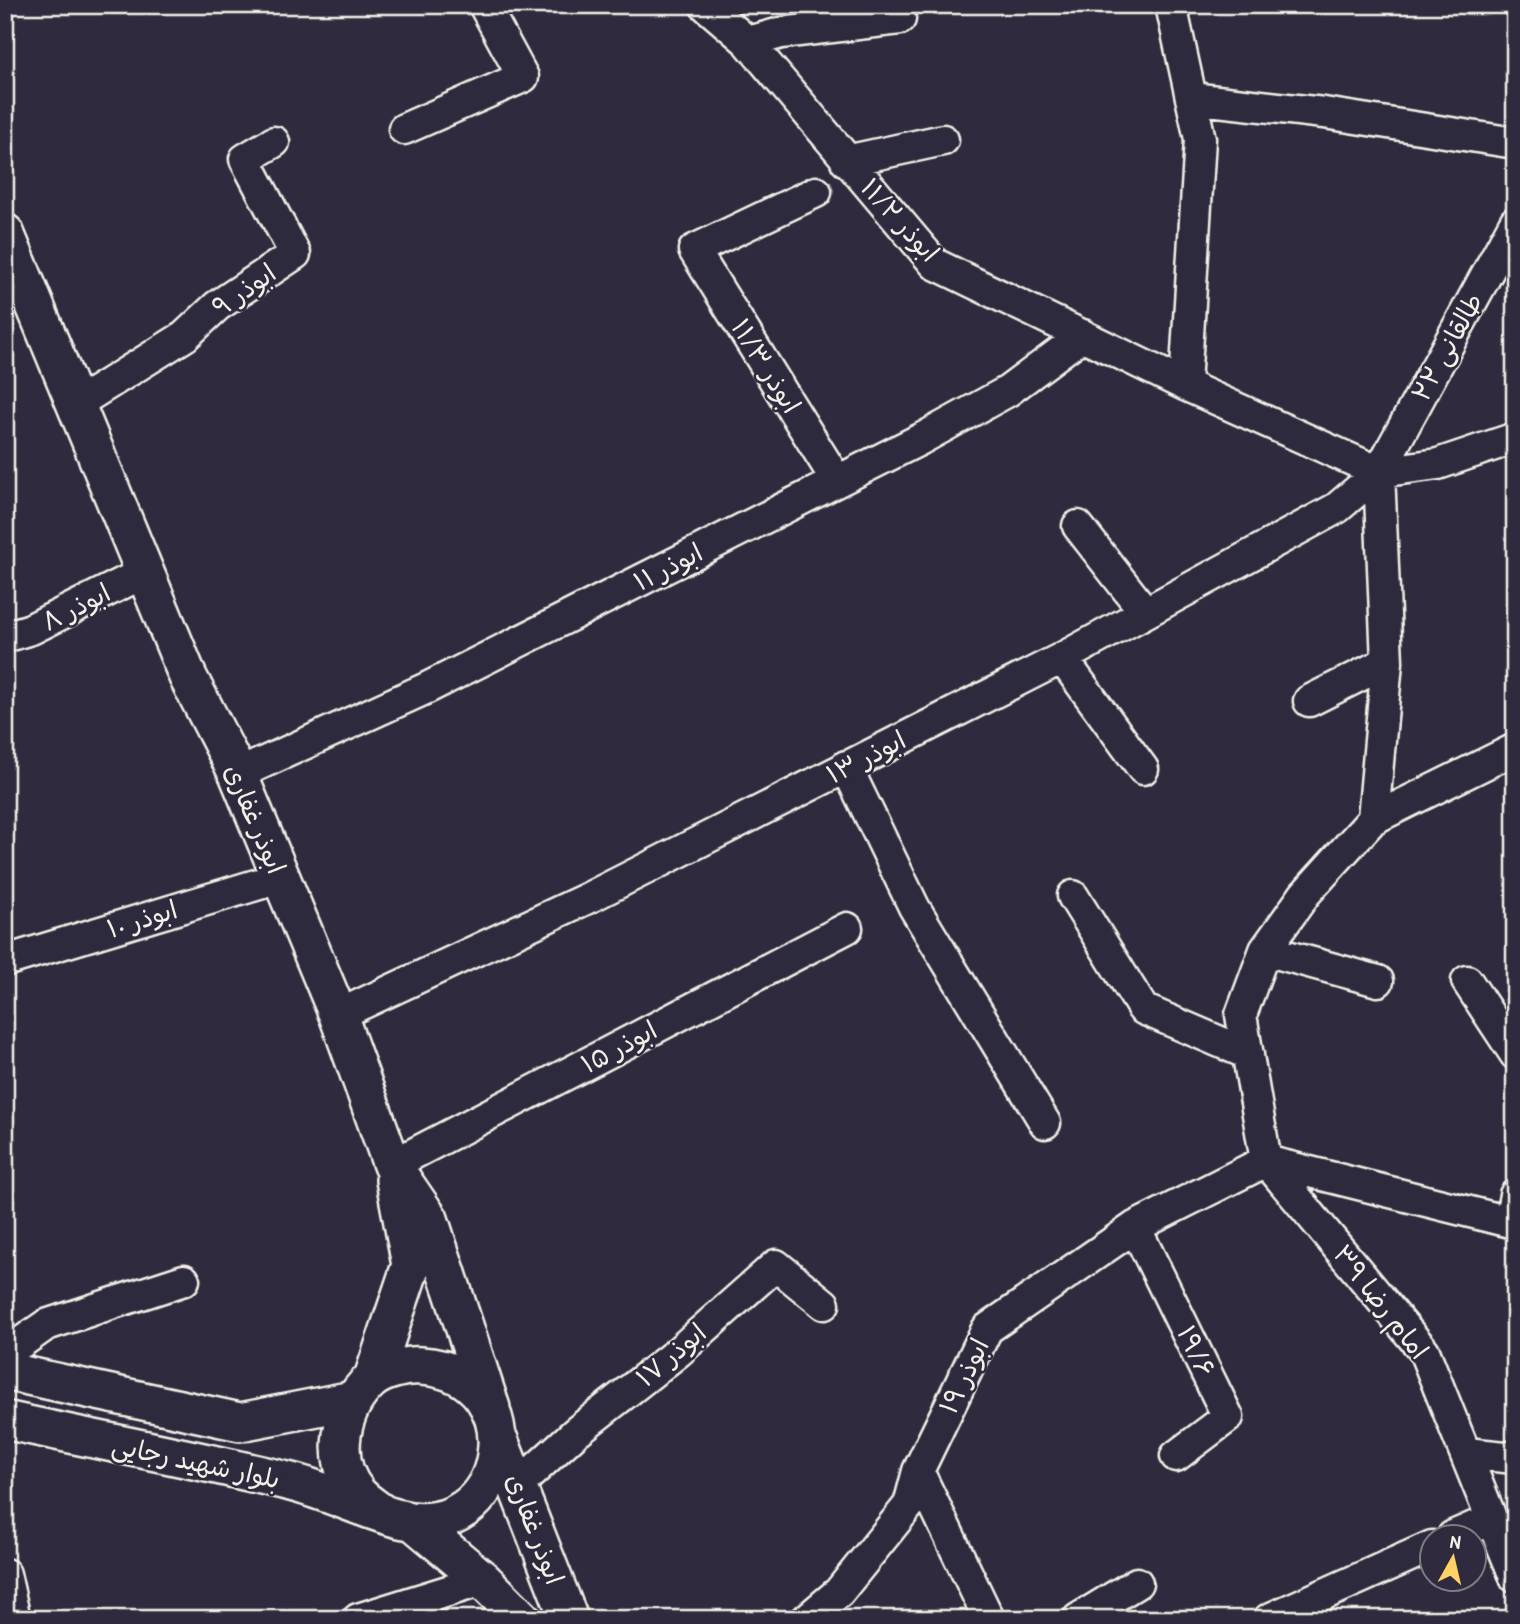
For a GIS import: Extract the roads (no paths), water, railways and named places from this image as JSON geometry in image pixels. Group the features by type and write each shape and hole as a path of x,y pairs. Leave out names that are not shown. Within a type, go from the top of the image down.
{"main road":[{"name":"ابوذر غفاری","path":"5,233 188,677 238,774 338,1015 392,1166 429,1219 495,1424 569,1619"},
{"path":"392,1166 411,1265 363,1389 341,1431 342,1464 357,1493 399,1518 483,1580 522,1619"},
{"path":"363,1389 407,1365 440,1367 470,1382 495,1424 494,1472 476,1500 448,1518 399,1518"},
{"name":"بلوار شهید رجایی","path":"5,1371 240,1422 363,1389"},
{"name":"بلوار شهید رجایی","path":"5,1420 293,1483 399,1518"}],"street":[{"path":"404,129 523,77 484,5"},
{"name":"ابوذر ۱۱/۲","path":"705,5 748,42 935,264 1185,384 1379,472"},
{"path":"1171,5 1200,139 1185,384"},
{"path":"748,42 781,33 900,19"},
{"path":"1191,99 1324,113 1515,143"},
{"path":"846,161 943,140"},
{"name":"ابوذر ۹","path":"76,404 185,336 217,306 295,254 245,159 274,142"},
{"name":"ابوذر ۱۱/۳","path":"816,192 694,250 837,481"},
{"name":"طالقانی ۲۲","path":"1379,472 1515,222"},
{"name":"ابوذر ۱۱","path":"238,774 426,688 837,481 1008,391 1083,335"},
{"path":"1373,819 1387,662 1379,472 1438,464 1515,438"},
{"name":"ابوذر ۱۳","path":"338,1015 590,897 1062,658 1337,508 1379,472"},
{"path":"1078,526 1145,612"},
{"name":"ابوذر ۸","path":"5,637 31,629 145,572"},
{"path":"1062,658 1143,769"},
{"path":"1309,701 1387,662"},
{"path":"1515,749 1373,819 1306,894 1265,950 1241,1015 1266,1161 1510,1222 1515,1195"},
{"path":"846,766 914,907 1045,1124"},
{"name":"ابوذر ۱۰","path":"5,961 279,878"},
{"path":"1073,896 1143,1009 1248,1054"},
{"name":"ابوذر ۱۵","path":"392,1166 847,928"},
{"path":"1265,950 1378,981"},
{"path":"1467,981 1515,1054"},
{"name":"ابوذر ۱۹","path":"807,1619 839,1592 908,1505 918,1471 987,1329 1135,1227 1266,1161"},
{"name":"امام رضا ۳۹","path":"1266,1161 1424,1351 1515,1577"},
{"name":"۱۹/۶","path":"1135,1227 1228,1417 1177,1456"},
{"name":"ابوذر ۱۷","path":"518,1485 576,1432 678,1352 776,1265 824,1304"},
{"path":"5,1354 46,1325 184,1280"},
{"path":"1466,1453 1515,1458"},
{"path":"918,1471 989,1619"},
{"path":"1485,1522 1492,1519"},
{"path":"1269,1619 1418,1553"},
{"path":"5,1574 15,1619"},
{"path":"358,1619 483,1580"},
{"path":"1078,1619 1137,1583"}]}
